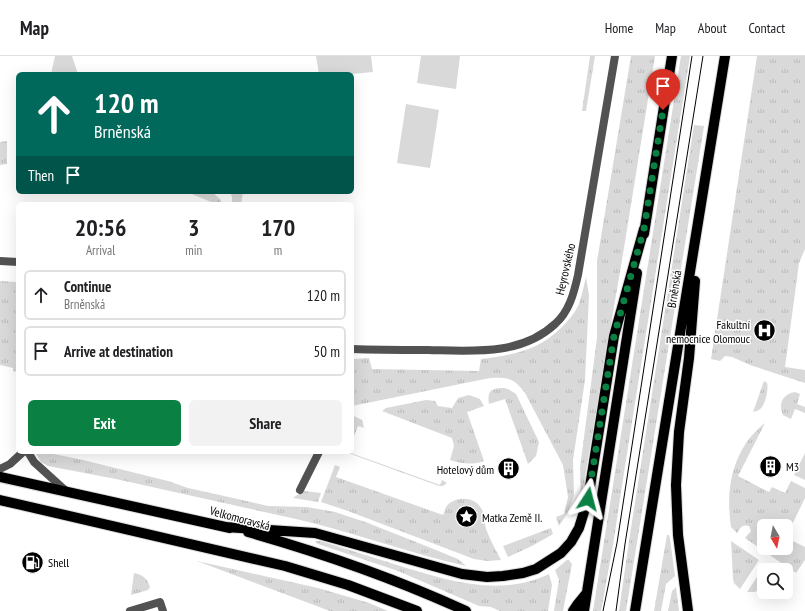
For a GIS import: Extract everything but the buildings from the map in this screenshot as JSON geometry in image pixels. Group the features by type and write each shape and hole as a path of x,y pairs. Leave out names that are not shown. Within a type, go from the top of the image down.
{"main road":[{"path":"584,611 672,56"},
{"name":"Brněnská","path":"636,611 637,597 725,56"},
{"path":"688,611 678,535 676,485 679,432 689,358 700,216"},
{"path":"225,526 315,534 433,567 462,574 479,576 503,576 523,573 541,566 557,556 571,542 582,520 588,499 614,336 644,229"},
{"name":"Velkomoravská","path":"0,477 225,526 336,559 466,611"},
{"path":"0,500 286,566 348,585 417,611"},
{"path":"573,611 586,594"}],"street":[{"name":"Heyrovského","path":"354,349 466,351 497,349 528,342 556,324 569,305 577,279 614,56"},
{"path":"0,261 16,262"},
{"path":"0,469 10,464 21,454"},
{"path":"29,454 34,462 66,491"},
{"path":"300,490 318,454"},
{"path":"130,611 160,602 163,611"}],"green space":[{"path":"55,56 72,56 77,72 51,72"},
{"path":"316,56 371,56 373,72 354,74 354,72 319,72"},
{"path":"421,56 460,56 456,89 417,83"},
{"path":"590,56 595,56 586,111 582,111"},
{"path":"631,56 655,56 581,500 580,468 597,338 597,261"},
{"path":"681,56 690,56 613,545 601,611 593,611"},
{"path":"757,56 805,56 805,249 799,263 785,367 805,370 805,383 750,365 732,357 725,356 720,361 711,359"},
{"path":"406,104 439,110 430,168 397,163"},
{"path":"694,125 704,126 626,611 619,611 629,541"},
{"path":"7,141 7,164 0,165 0,142"},
{"path":"192,194 214,194 221,202 211,202"},
{"path":"231,194 243,194 241,202 232,202"},
{"path":"586,277 589,295 585,380 573,460 574,495 567,514 559,526 556,517 564,514 568,497 563,465 525,393 514,381 506,378 490,378 354,406 354,359 369,358 372,369 479,371 481,359 504,356 524,351 552,336 571,317 579,304"},
{"path":"0,281 16,282 16,372 13,371 13,368 0,365"},
{"path":"764,381 767,383 765,401 760,409 753,412"},
{"path":"504,388 516,394 539,442 536,456 528,464 505,399 489,404 489,393 496,389"},
{"path":"795,392 800,394 797,404 805,407 805,413 795,409 791,419 783,415 781,403 787,395"},
{"path":"469,395 480,399 484,406 467,412 484,461 476,463 463,463 450,460 454,446 452,438 382,411 386,408 426,400 435,401 438,406 452,408 458,398"},
{"path":"354,416 362,420 364,428 358,426 354,436"},
{"path":"765,423 738,476 769,492 772,487 785,493 791,481 805,488 805,498 793,523 793,519 757,519 757,546 745,538 751,531 749,526 742,526 737,533 731,527 729,512 729,498 734,470 745,444"},
{"path":"805,453 805,480 794,475"},
{"path":"36,454 54,454 168,481 188,488 268,506 307,507 335,512 368,523 458,559 466,566 296,519 116,479 48,466 41,462"},
{"path":"351,454 440,485 442,480 447,483 443,486 439,486"},
{"path":"335,465 340,467 336,477 443,515 446,507 454,501 464,499 474,501 482,510 486,529 501,560 487,561 474,559 321,502"},
{"path":"305,491 321,493 318,502 293,498"},
{"path":"551,528 553,534 508,557 503,546"},
{"path":"667,535 669,535 670,539 675,576 666,584 661,611 654,611"},
{"path":"315,541 321,541 434,576 473,584 492,586 511,585 530,581 549,574 552,585 548,611 500,611 491,607 479,606 398,571 318,544"},
{"path":"731,541 759,560 740,589 734,583"},
{"path":"793,541 805,547 805,560 796,573 793,571 793,563 781,563 770,555 793,555"},
{"path":"569,560 572,564 563,611 554,611 559,580 555,570"},
{"path":"197,561 318,588 369,603 388,611 330,611"},
{"path":"134,573 144,577 148,581 150,587 148,590 131,595"},
{"path":"757,577 757,591 747,592"},
{"path":"676,587 679,611 668,611 672,591"}],"tram line":[{"path":"603,611 617,543 692,56"},
{"path":"616,611 625,544 703,56"}],"place":[{"name":"Fakultní nemocnice Olomouc","path":"765,331"},
{"name":"M3","path":"771,466"},
{"name":"Hotelový dům","path":"509,469"},
{"name":"Matka Země II.","path":"466,517"},
{"name":"Shell","path":"32,562"}],"route":[{"path":"588,499 614,336 644,229 663,110"}]}
